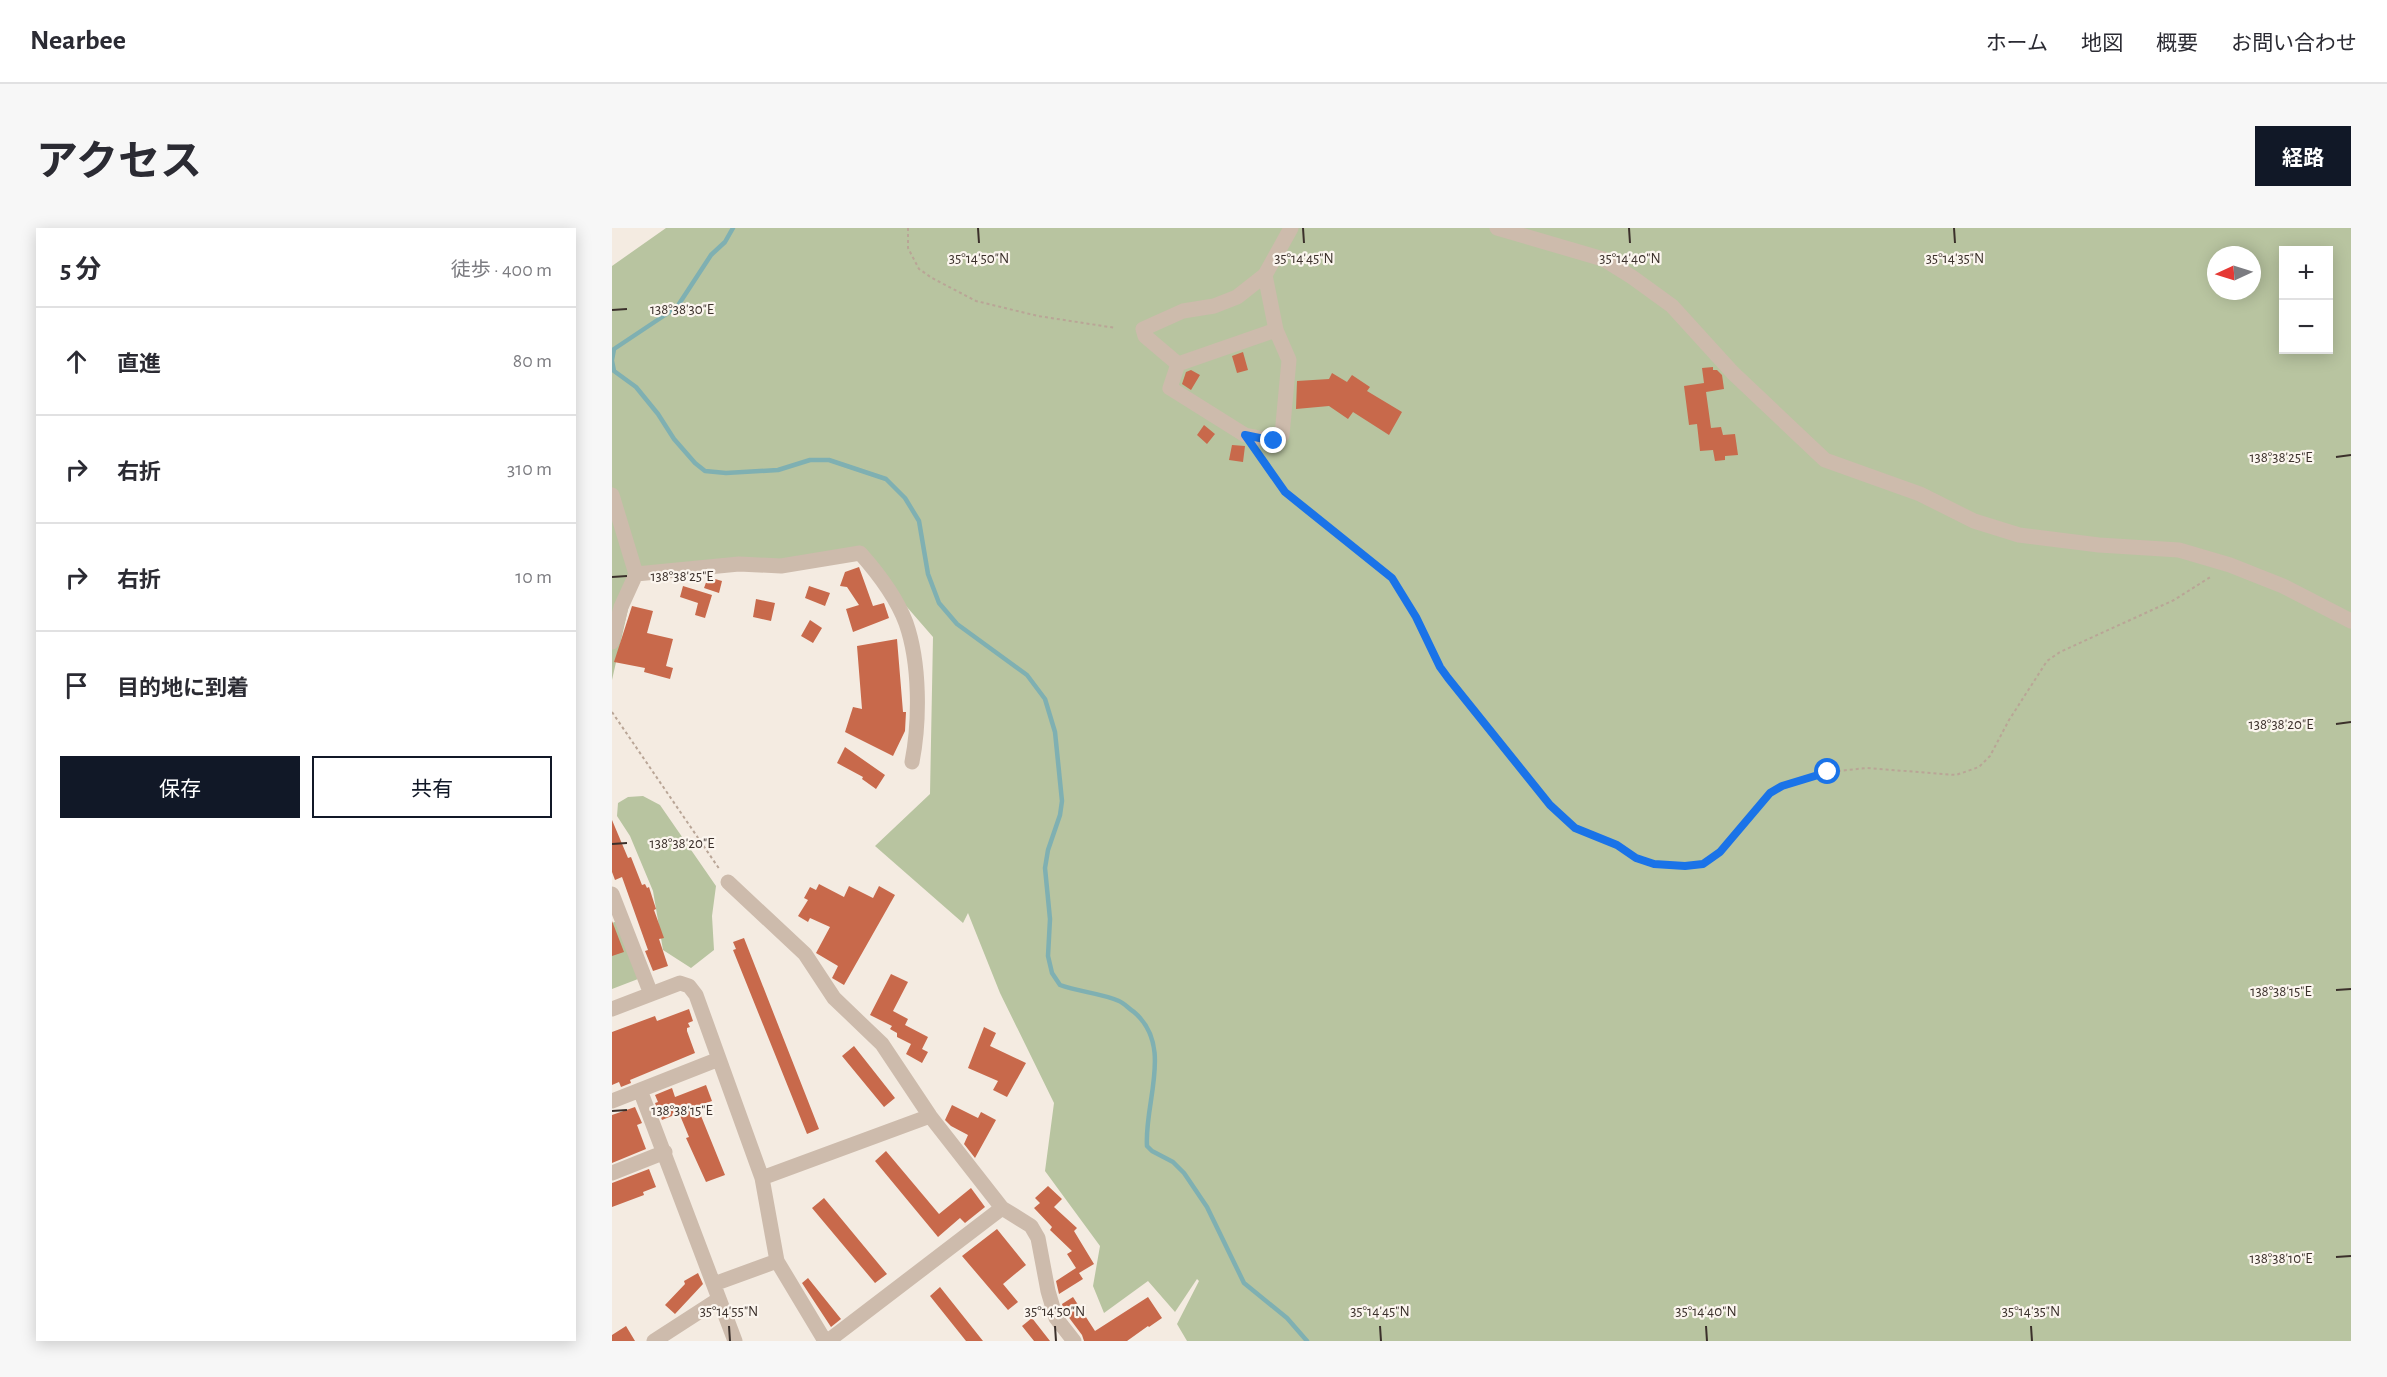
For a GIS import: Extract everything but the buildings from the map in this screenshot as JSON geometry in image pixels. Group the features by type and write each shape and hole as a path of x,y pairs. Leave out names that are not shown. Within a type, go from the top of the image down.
{"street":[{"path":"1178,364 1145,336 1143,329 1183,311 1214,306 1237,297 1265,275 1291,228"},
{"path":"1497,228 1603,259 1632,277 1672,306 1733,373 1825,460 1920,494 1974,521 2019,535 2099,545 2179,550 2230,565 2283,586 2351,621"},
{"path":"1178,364 1170,388 1245,435 1274,441 1282,435 1289,360 1276,330 1265,275"},
{"path":"1178,364 1276,330"},
{"path":"612,495 636,574 621,607 612,642"},
{"path":"636,574 740,564 781,566 860,553 878,574 906,622 915,661 917,735 912,762"},
{"path":"728,882 805,954 834,998 882,1044 930,1116 1002,1208 1031,1226 1038,1238 1048,1291 1056,1318 1074,1341"},
{"path":"612,894 651,994"},
{"path":"612,1009 680,983 689,986 696,995 762,1178 777,1261 827,1341 1002,1208"},
{"path":"612,1101 719,1059"},
{"path":"640,1090 735,1341"},
{"path":"762,1178 930,1116"},
{"path":"612,1173 665,1152"},
{"path":"654,1341 717,1291 777,1261"}],"path":[{"path":"908,228 908,248 920,269 932,279 976,301 1038,316 1116,328"},
{"path":"1245,435 1285,492 1392,578 1416,617 1440,667 1550,805 1575,828 1617,845 1636,858 1654,864 1685,866 1703,864 1720,852 1770,793 1809,776 1867,768 1956,775 1979,767 1990,756 2009,720 2047,661 2060,652 2174,600 2230,565"},
{"path":"612,712 728,882"}],"green space":[{"path":"666,228 2351,228 2351,1341 1187,1341 1177,1324 1199,1281 1197,1279 1175,1312 1148,1281 1104,1313 1093,1286 1100,1246 1045,1171 1054,1103 1000,993 968,913 963,923 875,846 930,794 933,637 860,553 636,574 612,680 612,266"},
{"path":"643,796 660,805 716,886 712,916 714,950 691,968 663,950 653,891 630,836 617,816 618,803 628,797"},
{"path":"620,920 638,979 612,989 612,923"}],"waterway":[{"path":"612,360 614,349 677,307 711,255 725,242 733,228"},
{"path":"612,361 614,371 636,387 658,414 674,439 705,471 726,473 778,470 810,460 829,460 886,479 905,498 919,521 928,574 939,603 957,624 1027,675 1045,699 1055,732 1062,801 1045,868 1050,919 1048,956 1052,973 1060,985 1121,1002 1146,1026 1155,1058 1147,1146 1173,1162 1184,1173 1207,1207 1244,1283 1287,1318 1307,1341"}],"route":[{"path":"1274,441 1245,435 1285,492 1392,578 1401,590 1440,667 1448,678 1550,805 1575,828 1617,845 1636,858 1654,864 1685,866 1703,864 1720,852 1770,793 1809,776 1828,772"}]}
